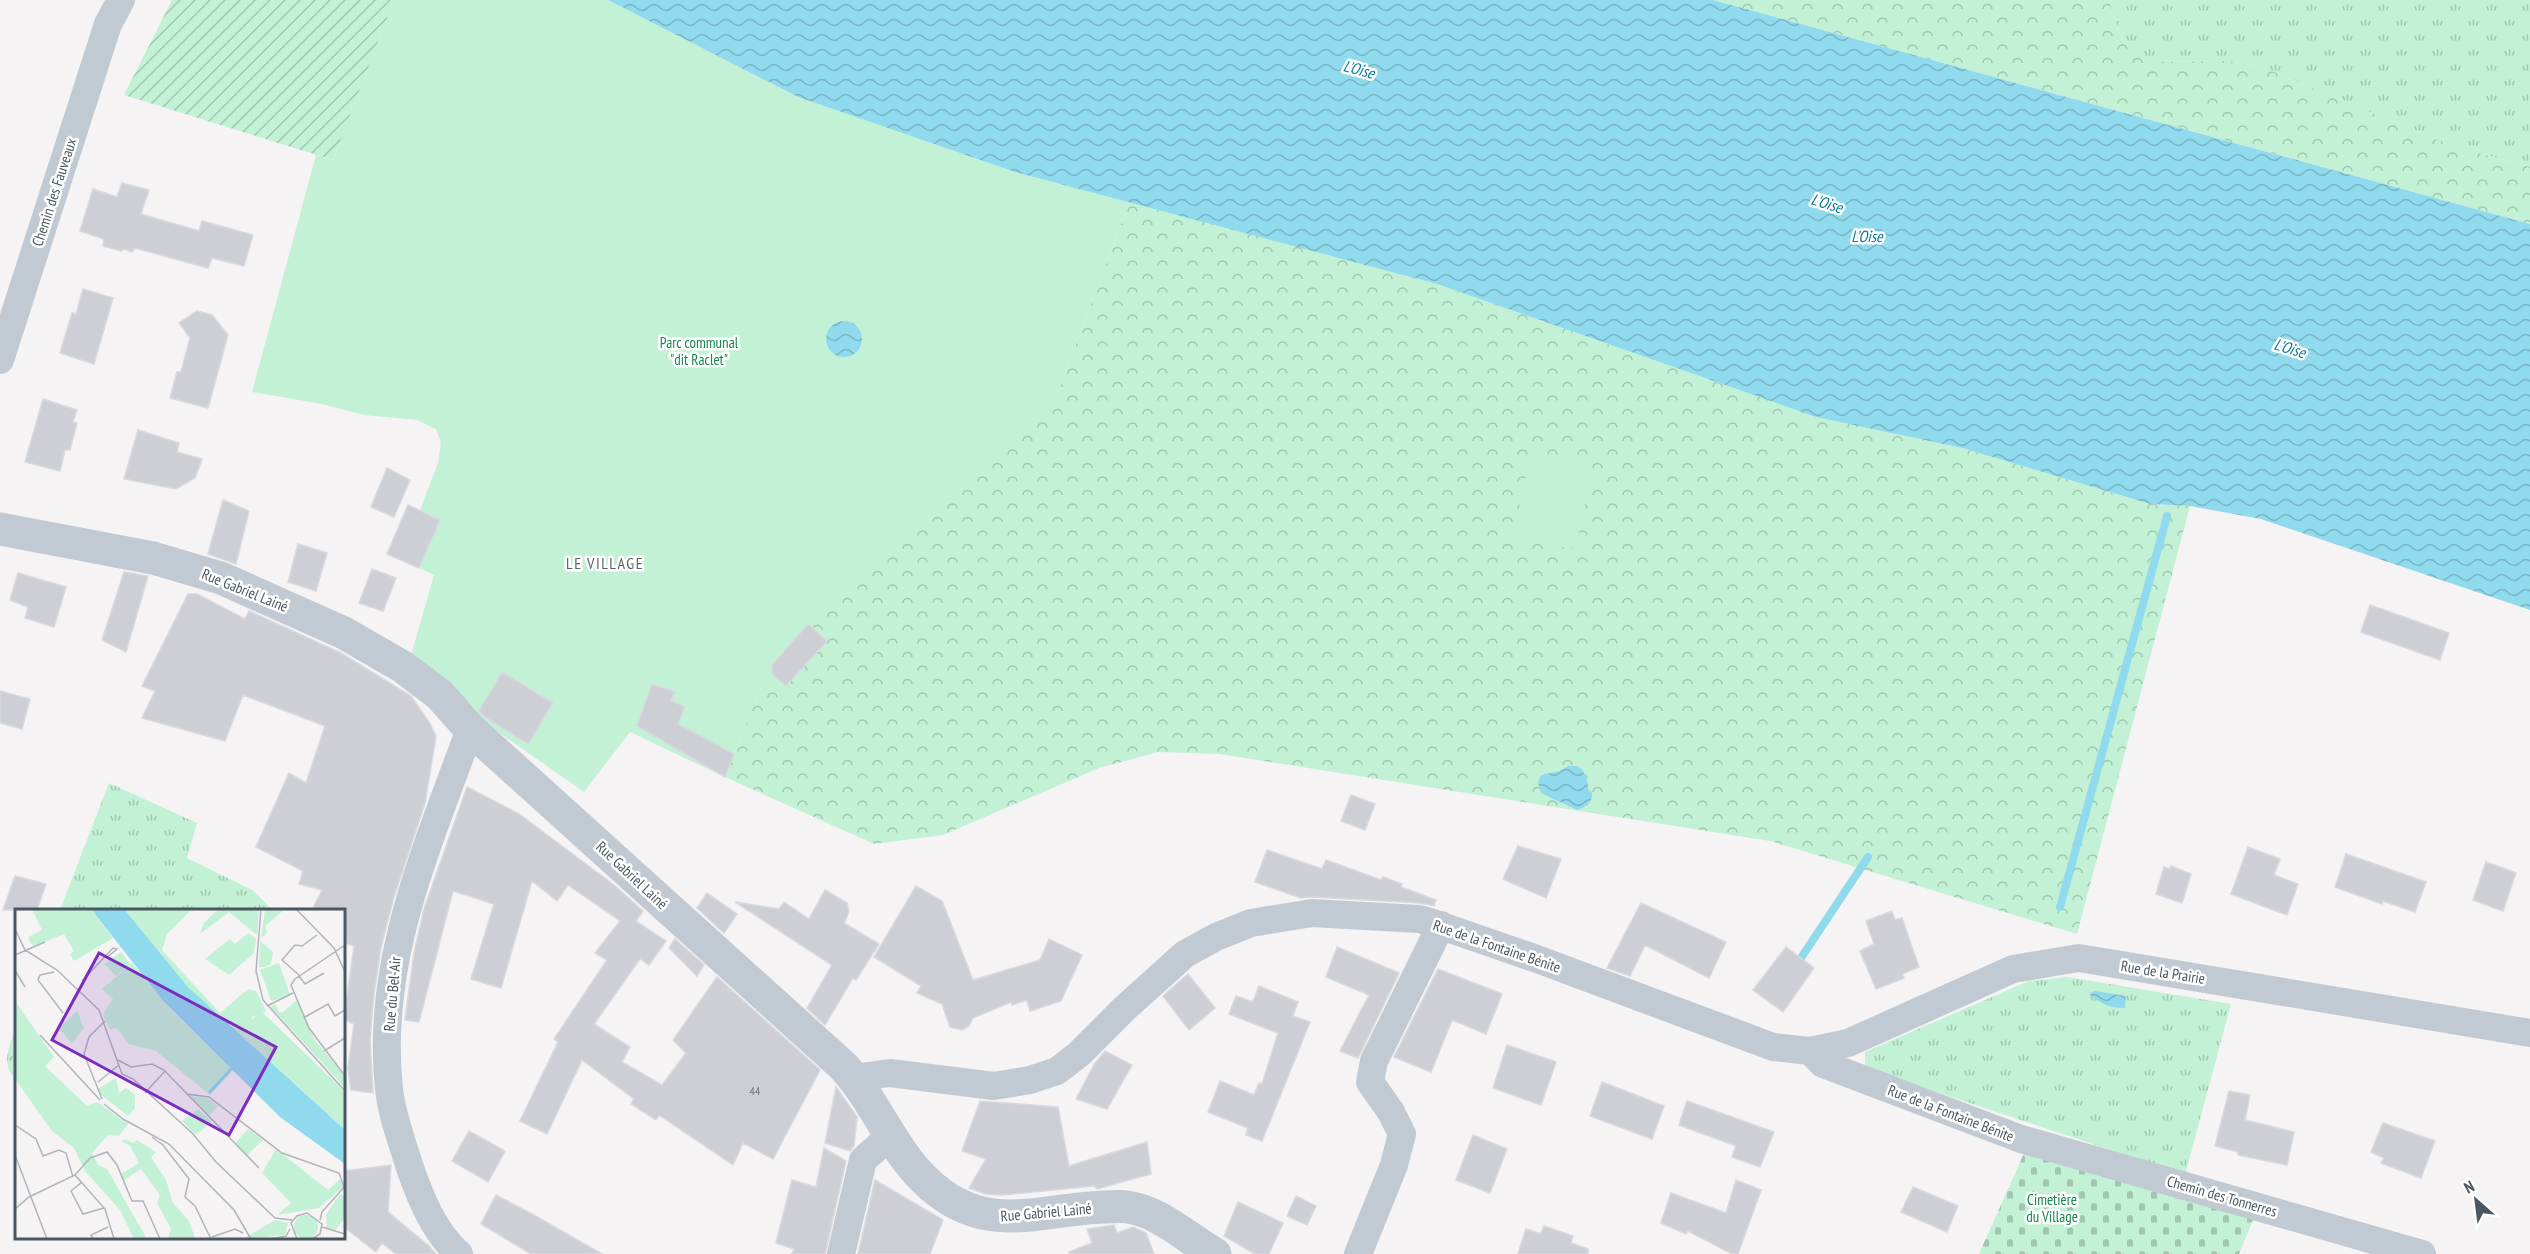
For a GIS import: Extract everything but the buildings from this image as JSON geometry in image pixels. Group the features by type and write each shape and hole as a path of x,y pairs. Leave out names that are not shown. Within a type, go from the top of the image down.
{"street":[{"name":"Chemin des Fauveaux","path":"0,360 112,8"},
{"name":"Rue Gabriel Lainé","path":"0,529 153,558 231,583 344,633 403,667 440,694 470,729 854,1078 889,1137 916,1173 957,1204 973,1211 1006,1217 1126,1206 1153,1214 1215,1254"},
{"name":"Rue du Bel-Air","path":"459,1254 431,1220 416,1184 396,1126 389,1091 387,1062 390,1001 397,943 407,903 470,729"},
{"name":"Rue de la Fontaine Bénite","path":"854,1078 890,1073 994,1086 1030,1080 1057,1071 1079,1054 1124,1008 1185,954 1251,922 1312,913 1419,919 1441,925 1773,1047 1809,1051 1823,1064 2021,1139"},
{"path":"1358,1254 1394,1165 1402,1134 1391,1112 1370,1082 1374,1060 1441,925"},
{"name":"Rue de la Prairie","path":"1809,1051 1848,1043 2013,969 2079,958 2530,1033"},
{"path":"842,1254 863,1160 889,1137"},
{"name":"Chemin des Tonnerres","path":"2021,1139 2422,1254"}],"green space":[{"path":"172,0 394,0 333,160 124,95"},
{"name":"Parc communal \"dit Raclet\"","path":"394,0 608,0 798,97 1015,172 1130,201 1054,402 836,593 768,670 725,777 630,732 584,792 467,710 412,652 434,575 419,568 440,520 420,510 438,463 441,442 436,429 417,420 364,415 322,404 252,392 316,155 333,160"},
{"path":"1713,0 2109,0 2120,35 2131,52 2151,62 2228,61 2262,67 2449,145 2530,167 2530,224"},
{"path":"2109,0 2530,0 2530,167 2449,145 2262,67 2228,61 2151,62 2131,53 2120,35"},
{"path":"1130,201 1437,284 1816,417 1962,448 2150,504 2190,506 2077,934 1770,841 1219,754 1158,752 1099,768 943,835 874,844 725,777 768,670 836,593 1054,402"},
{"path":"1531,452 1593,461 1576,549 1512,540"},
{"path":"109,783 197,823 187,858 254,891 271,909 60,909"},
{"path":"2067,977 2231,1004 2185,1175 1865,1068 1865,1052 2029,981"},
{"path":"15,1030 15,1078 8,1067 9,1048"},
{"name":"Cimetière du Village","path":"2025,1151 2255,1215 2239,1254 1979,1254"}],"water":[{"name":"L’Oise","path":"608,0 1713,0 2530,224 2530,610 2261,519 2190,506 2150,504 1962,448 1816,417 1437,284 1015,172 798,97"},
{"path":"844,321 857,326 862,339 857,352 844,357 831,352 826,339 831,326"},
{"path":"1568,766 1578,766 1581,769 1586,776 1588,789 1592,793 1590,802 1577,810 1541,793 1538,782 1541,775 1560,771"},
{"path":"2095,991 2126,996 2125,1008 2101,1003 2089,994"}],"waterway":[{"path":"2060,907 2167,516"},
{"path":"1801,958 1868,857"}],"district":[{"name":"LE VILLAGE","path":"605,563"}],"water label":[{"name":"L'Oise","path":"1359,69"},
{"name":"L'Oise","path":"1827,203"},
{"name":"L'Oise","path":"2290,348"}]}
